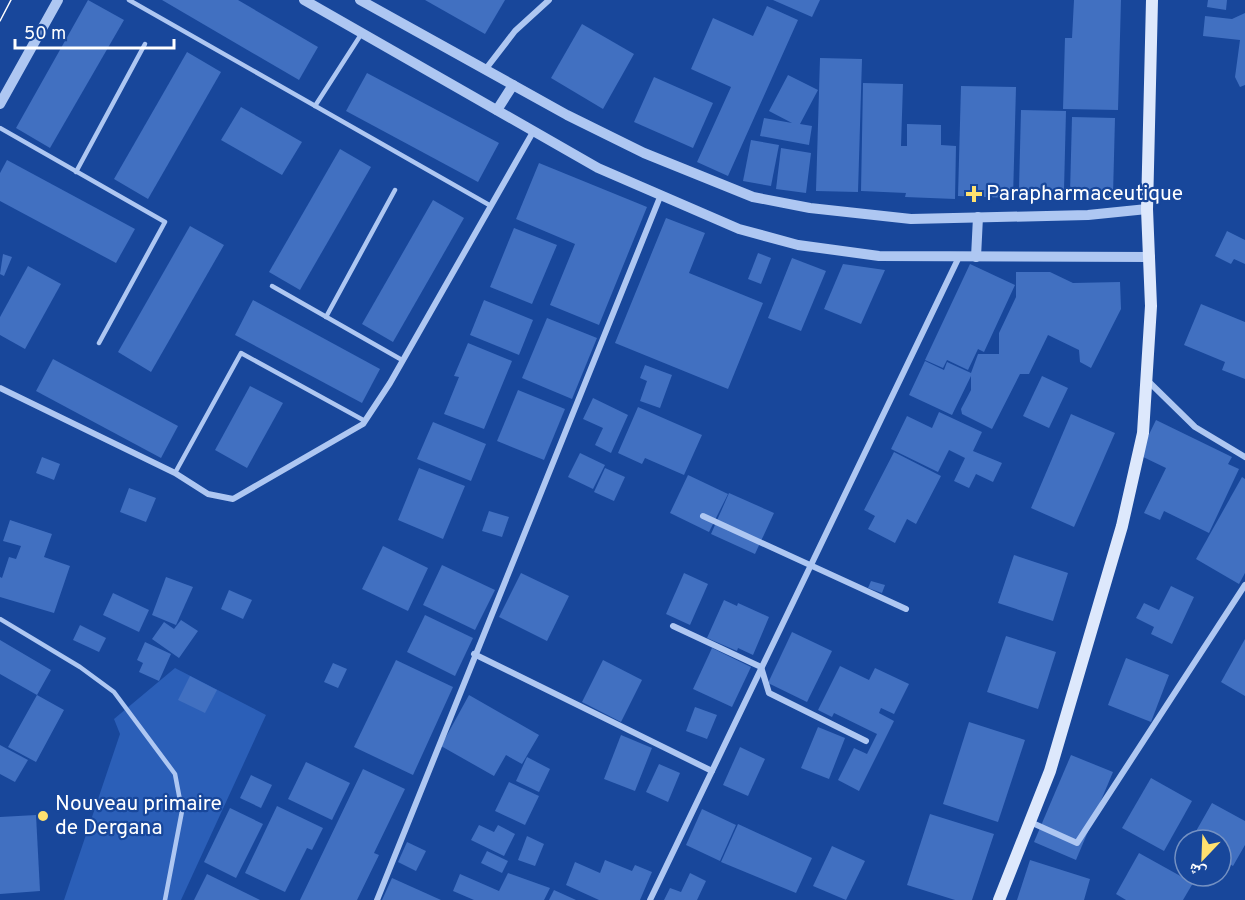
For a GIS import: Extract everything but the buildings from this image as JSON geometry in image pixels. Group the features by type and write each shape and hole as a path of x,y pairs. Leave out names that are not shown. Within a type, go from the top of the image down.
{"main road":[{"path":"999,900 1028,821 1050,771 1122,526 1143,433 1151,306 1148,209 1152,0"}],"street":[{"path":"0,104 58,0"},
{"path":"304,0 598,168 660,197 739,229 798,245 879,256 1150,257"},
{"path":"360,0 485,70 644,153 753,197 858,215 911,219 1088,215 1148,209"},
{"path":"485,70 515,31 549,0"},
{"path":"497,110 513,85"},
{"path":"1,390 175,473 208,494 233,499 365,421 533,132"},
{"path":"377,900 474,654 660,197"},
{"path":"975,257 978,217"},
{"path":"650,900 959,257"},
{"path":"1146,380 1195,427 1245,457"},
{"path":"703,516 906,609"},
{"path":"1028,821 1077,843 1245,585"},
{"path":"1237,598 1245,602"},
{"path":"673,626 761,667 769,693 866,741"},
{"path":"474,654 712,771"}],"lane":[{"path":"129,0 491,206"},
{"path":"315,106 362,33"},
{"path":"76,172 145,44"},
{"path":"0,128 165,222 99,343"},
{"path":"326,317 395,190"},
{"path":"272,286 402,360"},
{"path":"175,473 241,353 365,421"},
{"path":"0,619 80,667 114,692 175,774 183,811 165,900"}],"shaded area":[{"path":"175,668 266,715 181,900 64,900 120,734 114,719"}],"tram line":[{"path":"0,21 11,0"}],"place":[{"name":"Parapharmaceutique","path":"974,194"},
{"name":"Nouveau primaire de Dergana","path":"43,816"}]}
